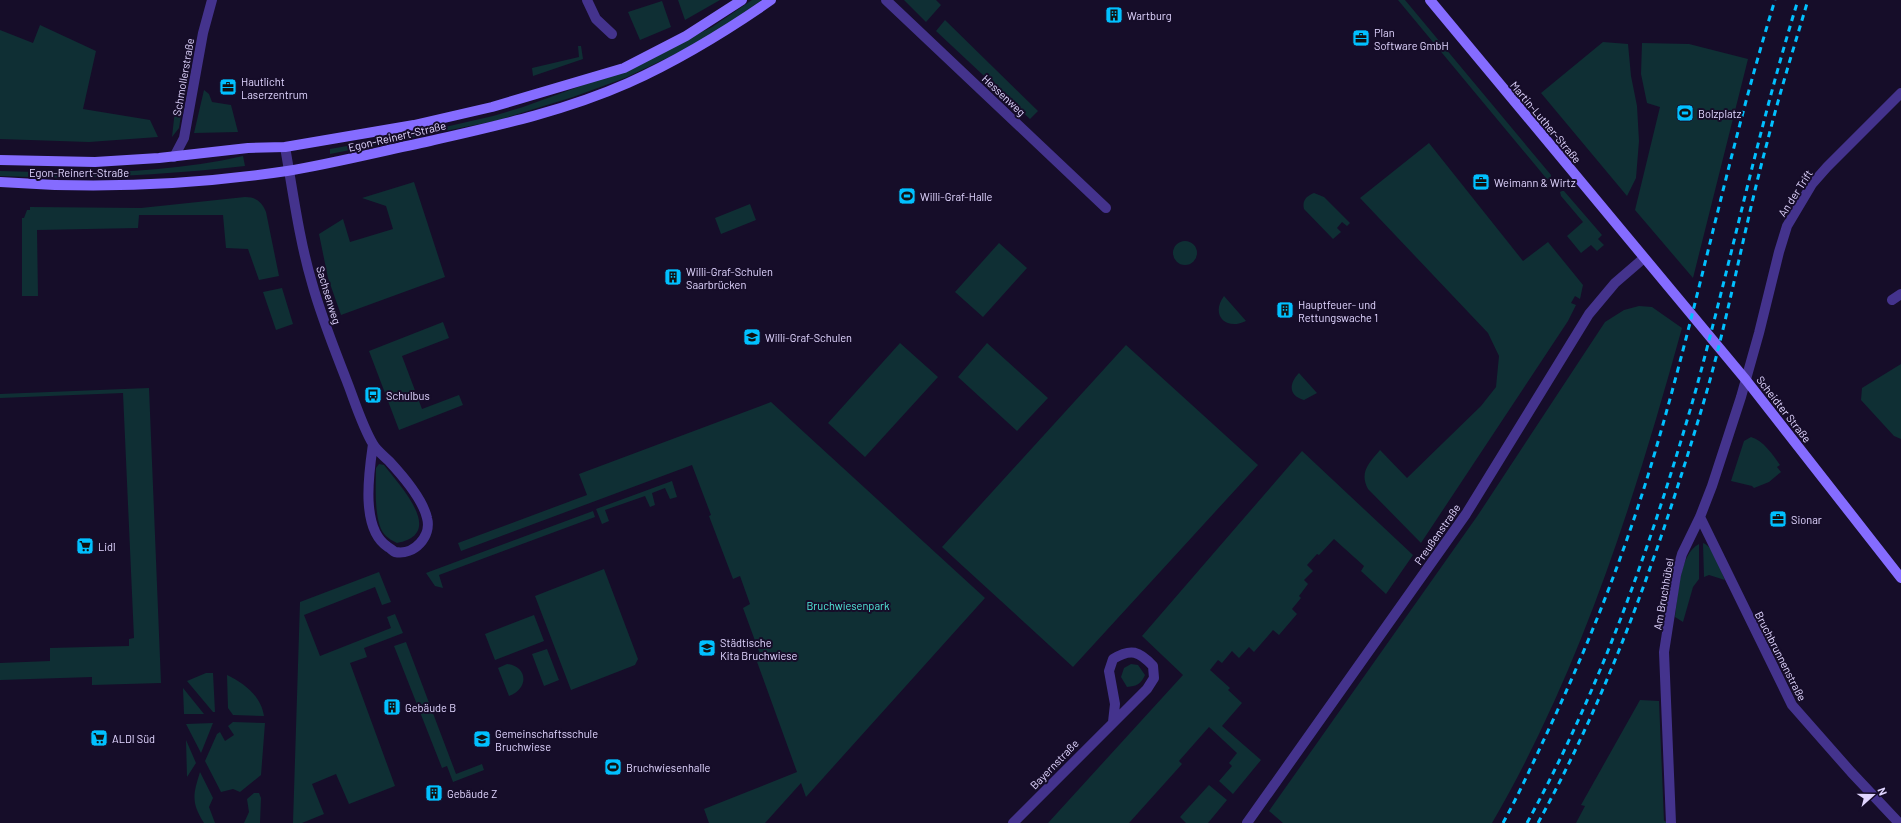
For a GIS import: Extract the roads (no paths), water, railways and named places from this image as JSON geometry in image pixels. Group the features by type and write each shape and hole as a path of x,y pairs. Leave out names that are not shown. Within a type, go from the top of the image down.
{"main road":[{"name":"Egon-Reinert-Straße","path":"0,160 95,162 174,156 248,148 285,147 414,125 492,107 624,68 686,36 742,0"},
{"name":"Egon-Reinert-Straße","path":"0,182 96,186 236,178 289,170 497,126 574,103 627,83 690,53 771,0"},
{"name":"Martin-Luther-Straße","path":"1430,0 1644,258"},
{"name":"Scheidter Straße","path":"1644,258 1746,380 1901,578"}],"street":[{"name":"Schmollerstraße","path":"174,156 184,138 207,13 212,0"},
{"path":"587,0 596,19 612,34"},
{"name":"Hessenweg","path":"886,0 1106,208"},
{"name":"An der Trift","path":"1746,380 1779,252 1787,226 1798,205 1826,167 1901,93"},
{"name":"Sachsenweg","path":"285,147 308,266 315,294 347,382 373,444 420,501 427,518 428,526 426,535 420,544 409,551 395,552 385,545 376,534 372,525 369,510 369,491 373,444"},
{"name":"Preußenstraße","path":"1247,823 1466,514 1589,314 1615,283 1644,258"},
{"name":"Am Bruchhübel","path":"1671,822 1664,652 1676,575 1682,554 1700,517 1712,486 1746,380"},
{"name":"Bruchbrunnenstraße","path":"1700,517 1792,705 1850,772 1899,823"},
{"name":"Bayernstraße","path":"1013,823 1147,689 1154,678 1153,666 1138,653 1129,652 1121,654 1113,659 1109,671 1115,704 1113,722"}],"railway":[{"path":"1503,823 1515,801 1563,699 1593,629 1620,559 1644,488 1671,396 1728,169 1758,56 1775,0"},
{"path":"1527,823 1579,720 1602,666 1643,558 1679,448 1695,393 1721,295 1757,147 1798,0"},
{"path":"1538,823 1589,721 1611,669 1652,563 1688,455 1713,369 1772,125 1808,0"}],"place":[{"name":"Wartburg","path":"1114,15"},
{"name":"Plan Software GmbH","path":"1361,38"},
{"name":"Hautlicht Laserzentrum","path":"228,87"},
{"name":"Bolzplatz","path":"1685,113"},
{"name":"Weimann & Wirtz","path":"1481,182"},
{"name":"Willi-Graf-Halle","path":"907,196"},
{"name":"Willi-Graf-Schulen Saarbrücken","path":"673,277"},
{"name":"Hauptfeuer- und Rettungswache 1","path":"1285,310"},
{"name":"Willi-Graf-Schulen","path":"752,337"},
{"name":"Schulbus","path":"373,395"},
{"name":"Sionar","path":"1778,519"},
{"name":"Lidl","path":"85,546"},
{"name":"Städtische Kita Bruchwiese","path":"707,648"},
{"name":"Gebäude B","path":"392,707"},
{"name":"ALDI Süd","path":"99,738"},
{"name":"Gemeinschaftsschule Bruchwiese","path":"482,739"},
{"name":"Bruchwiesenhalle","path":"613,767"},
{"name":"Gebäude Z","path":"434,793"}],"park label":[{"name":"Bruchwiesenpark","path":"848,605"}]}
